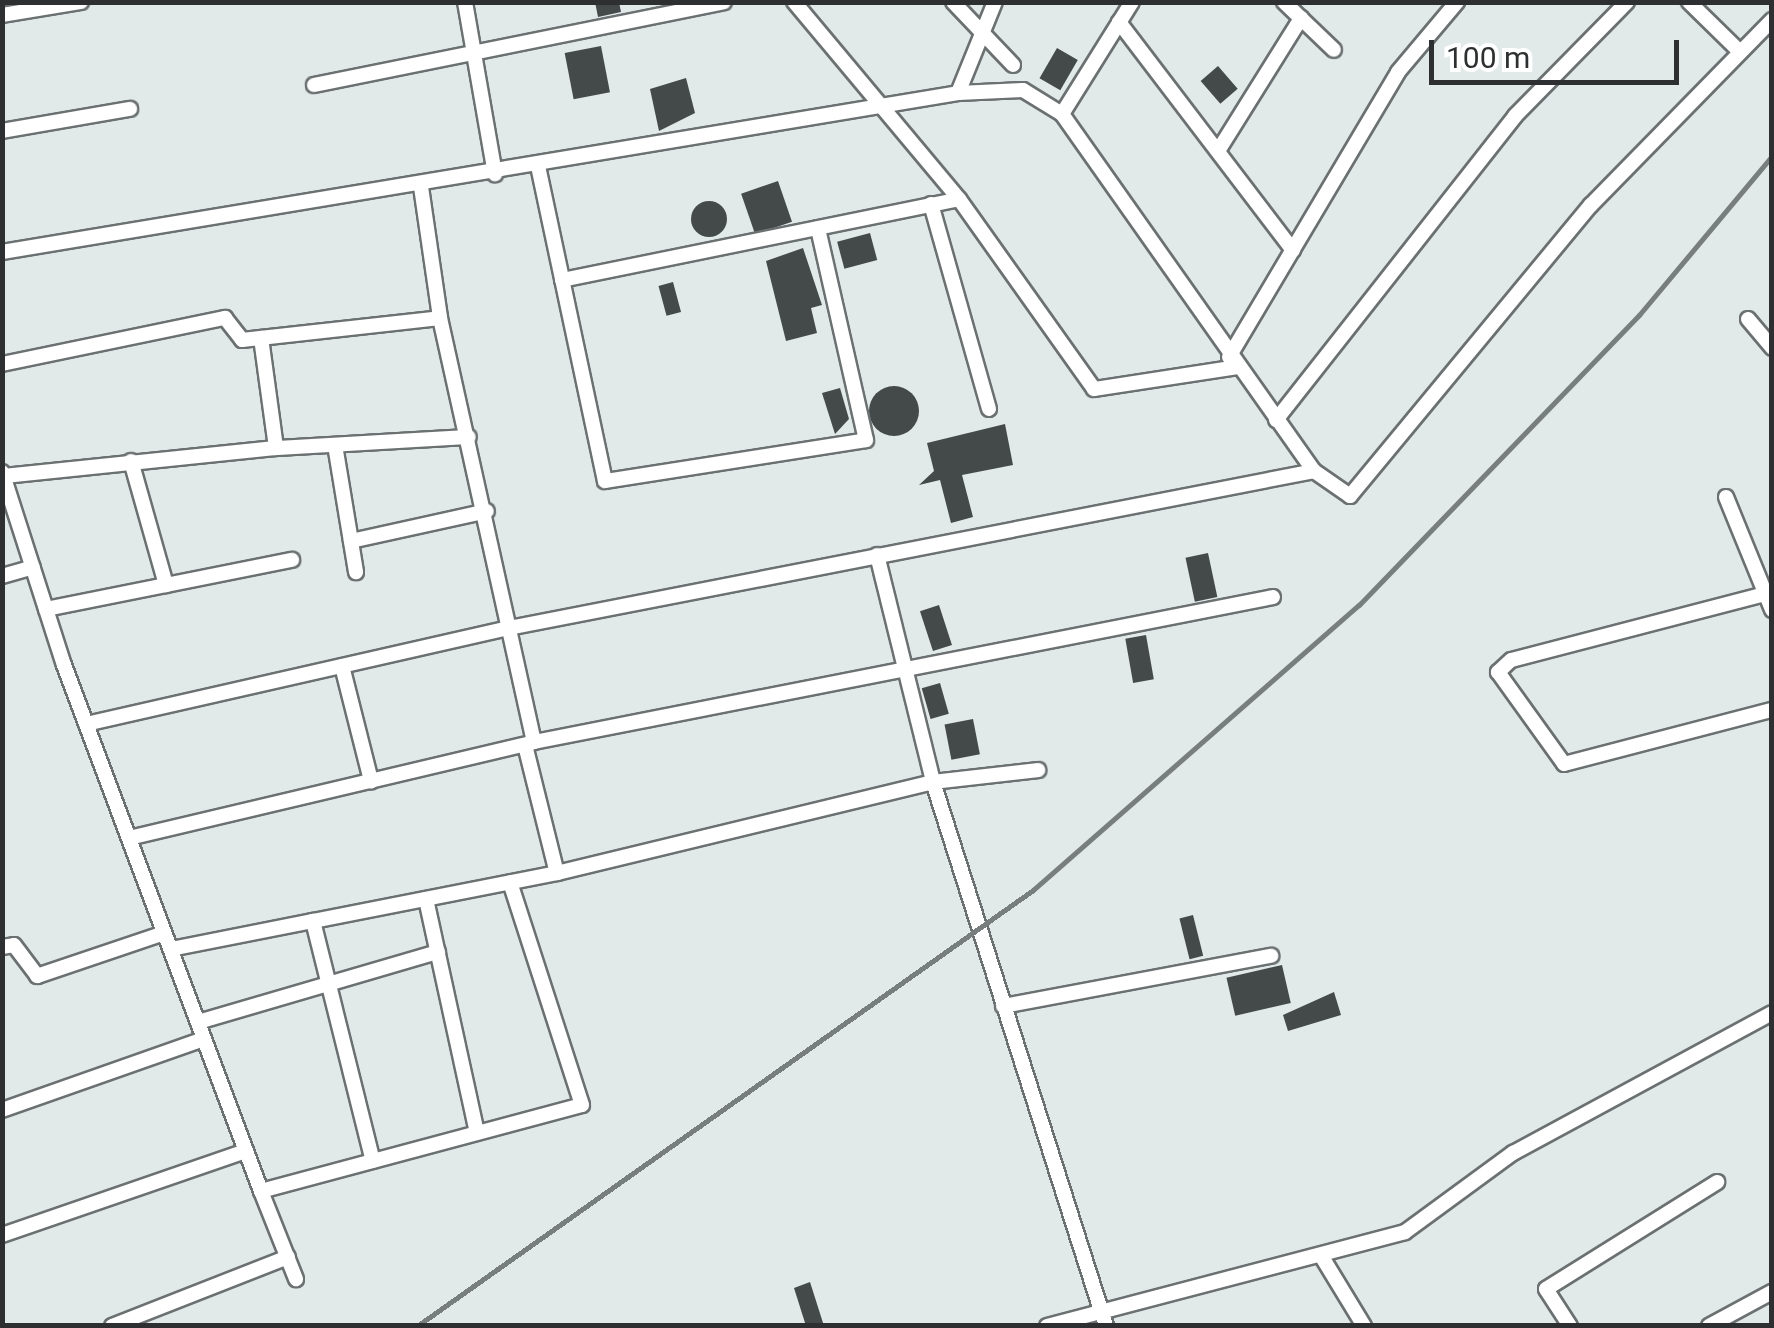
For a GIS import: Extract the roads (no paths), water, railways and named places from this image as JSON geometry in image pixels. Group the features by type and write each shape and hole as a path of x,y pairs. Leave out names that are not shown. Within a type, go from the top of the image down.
{"street":[{"path":"2,15 81,2"},
{"path":"465,2 496,174"},
{"path":"794,2 892,111 1094,388 1233,362"},
{"path":"953,2 1014,65"},
{"path":"958,93 979,32 995,2"},
{"path":"1062,114 1132,2"},
{"path":"1284,2 1334,50"},
{"path":"1433,2 1445,14"},
{"path":"1233,362 1292,250 1391,83 1457,2"},
{"path":"1276,420 1498,136 1627,2"},
{"path":"1689,2 1740,52"},
{"path":"314,86 721,3"},
{"path":"1218,151 1301,18"},
{"path":"2,252 892,111 958,93 1024,90 1062,114 1233,362 1314,471 1342,496 1364,487 1591,206 1772,20"},
{"path":"1119,22 1292,250"},
{"path":"2,131 130,108"},
{"path":"538,166 605,481 866,440 818,228"},
{"path":"421,186 440,318 514,627 529,743 557,873"},
{"path":"562,280 959,198"},
{"path":"931,204 988,409"},
{"path":"2,364 225,318 242,340 440,318"},
{"path":"1748,319 1772,348"},
{"path":"261,338 276,448"},
{"path":"296,1279 86,724 3,474 276,448 469,438"},
{"path":"336,445 356,572"},
{"path":"131,461 166,585"},
{"path":"86,724 514,627 1314,471"},
{"path":"1726,498 1772,610"},
{"path":"351,541 488,511"},
{"path":"877,555 901,668 934,782 1104,1319"},
{"path":"46,609 292,560"},
{"path":"2,576 33,568"},
{"path":"1765,594 1511,660 1498,672 1564,764 1772,710"},
{"path":"129,838 529,743 1273,597"},
{"path":"342,666 371,781"},
{"path":"171,949 557,873 934,782 1038,770"},
{"path":"261,1191 582,1104 510,882"},
{"path":"426,899 477,1133"},
{"path":"314,921 373,1161"},
{"path":"2,947 14,945 37,976 164,933"},
{"path":"198,1022 438,952"},
{"path":"1003,1006 1270,956"},
{"path":"1046,1326 1104,1319 1322,1258 1414,1227 1513,1152 1772,1013"},
{"path":"2,1110 204,1039"},
{"path":"2,1235 246,1151"},
{"path":"1570,1326 1546,1289 1717,1182"},
{"path":"112,1326 288,1257"},
{"path":"1322,1258 1364,1326"},
{"path":"1709,1326 1772,1292"}],"railway":[{"path":"417,1326 1033,890 1359,605 1639,315 1772,156"}]}
